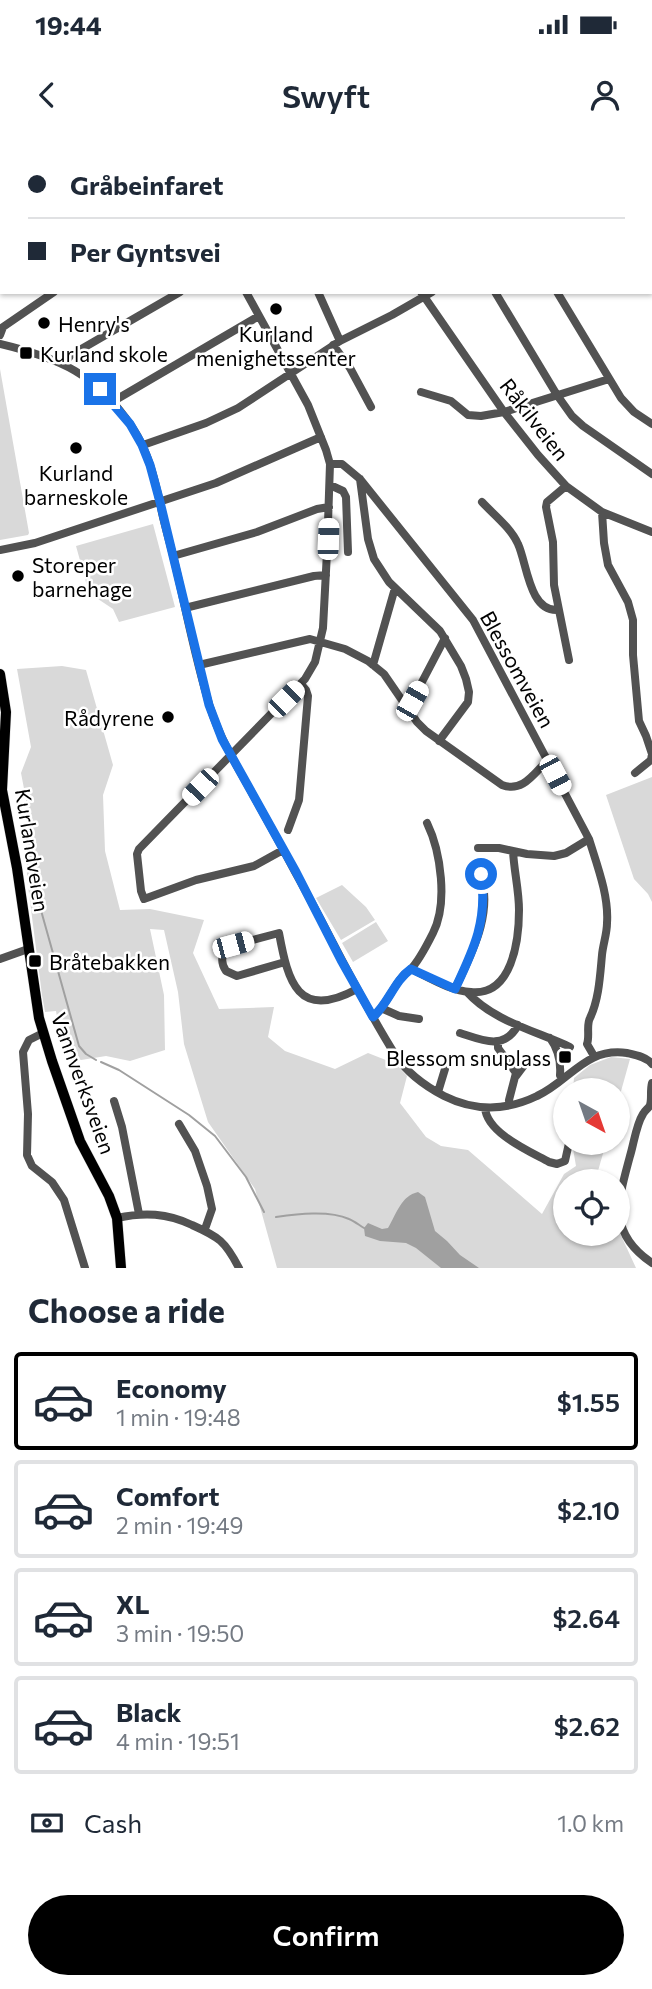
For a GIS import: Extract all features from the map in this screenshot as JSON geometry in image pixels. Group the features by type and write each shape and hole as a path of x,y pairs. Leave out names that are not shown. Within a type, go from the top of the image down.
{"main road":[{"name":"Kurlandveien","path":"0,674 6,712 2,790 17,868 28,949"},
{"name":"Vannverksveien","path":"28,949 43,1033 80,1141 109,1196 117,1218 121,1268"}],"street":[{"path":"1,329 51,294"},
{"path":"63,364 71,355 177,294"},
{"path":"247,294 308,405 330,464 324,620 312,668 301,684 139,849 137,860 141,891 144,899 196,880 254,866 283,850"},
{"path":"319,294 337,343 370,407"},
{"path":"142,445 225,415 337,343 426,294"},
{"name":"Råkilveien","path":"426,294 504,412 566,486 602,512 652,532"},
{"path":"496,294 572,416 652,474"},
{"path":"558,294 627,405 652,424"},
{"path":"112,401 259,316"},
{"path":"0,344 41,354 89,380 112,401 142,445 160,502 217,728 357,989 396,1056 408,1071 438,1093 468,1106 485,1108 505,1107 535,1098 557,1085 594,1056 609,1052 622,1052 649,1060 652,1065"},
{"path":"421,392 451,401 471,416 481,416 504,412 609,379"},
{"path":"0,550 35,542 236,476 321,437"},
{"name":"Blessomveien","path":"330,464 342,464 360,479 473,620 589,839 607,919 601,973 593,1013 588,1020 587,1044 594,1056"},
{"path":"360,479 370,548 383,573 395,588 445,638 461,666 470,695 467,705 439,741"},
{"path":"330,485 343,491 346,497 348,552"},
{"path":"566,486 547,502 546,507 553,542 553,578 569,660"},
{"path":"481,502 518,543 531,586 542,605 548,610 558,610"},
{"path":"173,555 257,532 329,507"},
{"path":"602,512 608,565 628,602 633,620 639,721 652,754 651,760 635,773"},
{"path":"328,539 347,539"},
{"path":"185,608 326,575"},
{"path":"373,665 395,588"},
{"path":"406,706 412,701 445,638"},
{"path":"199,665 310,639 351,651 373,665 389,680 420,725 502,785 517,787 548,760"},
{"path":"288,830 299,800 300,789 307,696 301,684"},
{"path":"373,1017 411,969 433,933 440,911 439,859 427,823"},
{"path":"478,848 561,855 589,839"},
{"path":"411,969 467,992 486,991 504,978 515,941 519,908 513,851"},
{"path":"455,989 481,927 483,891 479,870"},
{"path":"285,962 237,976 228,973 222,963 225,951 230,946 279,928 285,962 299,993 307,998 325,1000 357,989"},
{"path":"0,958 28,949"},
{"path":"467,992 476,1002 518,1025 570,1047"},
{"path":"381,1008 398,1016 419,1020"},
{"path":"460,1033 492,1042 509,1036 518,1025"},
{"path":"43,1033 29,1040 23,1052 28,1114 27,1155 32,1166 52,1182 64,1200 85,1268"},
{"path":"550,1038 559,1059 560,1075"},
{"path":"481,1051 484,1040"},
{"path":"498,1041 498,1048 516,1076"},
{"path":"509,1100 516,1076 525,1064"},
{"path":"438,1093 445,1069"},
{"path":"652,1083 651,1105 642,1117 618,1201 620,1222 625,1236 638,1253 652,1263"},
{"path":"114,1101 122,1127 139,1214"},
{"path":"485,1108 486,1115 496,1129 549,1162 557,1164 565,1161 566,1155"},
{"path":"179,1124 195,1151 207,1186 212,1209 205,1229"},
{"path":"117,1218 156,1213 169,1215 205,1229 224,1244 239,1268"}],"shaded area":[{"path":"0,369 29,533 0,540"},
{"path":"153,524 175,607 119,622 113,609 89,593 76,546"},
{"path":"62,666 86,670 113,765 103,795 105,851 120,910 150,909 204,920 193,953 219,1009 274,1007 268,1037 285,1051 335,1069 368,1053 396,1064 407,1076 400,1103 426,1137 441,1146 468,1150 542,1214 553,1194 553,1246 626,1246 636,1268 277,1268 255,1189 208,1122 184,1044 178,992 164,930 150,929 164,995 165,1050 130,1061 106,1056 81,1060 72,1055 61,1041 56,1011 45,1012 27,878 26,799 21,773 31,747 17,669"},
{"path":"652,777 652,902 634,879 606,795"},
{"path":"342,885 366,907 375,920 341,940 316,898"},
{"path":"376,922 388,941 353,962 342,943"},
{"path":"611,1057 630,1059 625,1078 574,1078 590,1065"},
{"path":"574,1155 603,1155 599,1169 572,1169 576,1166"},
{"path":"418,1192 425,1197 435,1231 460,1255 479,1268 441,1268 406,1243 380,1241 365,1236 364,1228 368,1223 382,1229 388,1228 403,1201"}],"waterway":[{"path":"35,889 79,1046 96,1060"},
{"path":"101,1062 119,1070 189,1115 215,1136 246,1177 264,1212"},
{"path":"276,1217 332,1214 349,1219 364,1228"}],"place":[{"name":"Kurland menighetssenter","path":"276,309"},
{"name":"Henry's","path":"44,323"},
{"name":"Kurland skole","path":"26,353"},
{"name":"Kurland barneskole","path":"76,448"},
{"name":"Storeper barnehage","path":"18,576"},
{"name":"Rådyrene","path":"168,717"},
{"name":"Bråtebakken","path":"35,961"},
{"name":"Blessom snuplass","path":"565,1057"}],"route":[{"path":"100,389 130,424 150,465 209,705 222,739 373,1017 411,969 455,989 481,927 481,874"}]}
